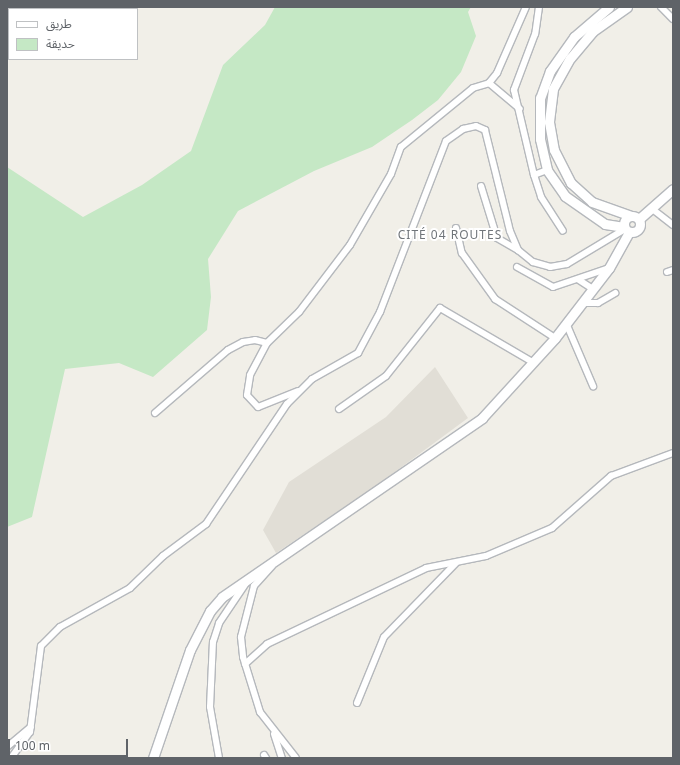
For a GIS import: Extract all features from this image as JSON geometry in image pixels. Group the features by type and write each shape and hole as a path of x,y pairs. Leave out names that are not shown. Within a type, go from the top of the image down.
{"street":[{"path":"299,390 258,407 247,395 250,376 267,343 300,312 350,244 391,174 402,147 473,88 489,83 497,73 526,7"},
{"path":"539,7 535,34 514,90 520,109 534,175 541,197 563,231"},
{"path":"609,7 574,37 559,55 543,86 539,132 547,170 564,196 585,214 604,224 626,229 639,229 635,218 592,202 571,183 554,150 549,122 553,89 570,58 593,32 627,7"},
{"path":"661,7 673,19"},
{"path":"489,83 520,109"},
{"path":"11,758 31,727 41,646 60,627 130,588 163,556 206,524 257,443 299,390 312,379 358,353 365,343 446,141 463,129 476,126 485,130 490,144 495,180 518,250"},
{"path":"534,175 547,170"},
{"path":"481,186 498,238 541,266 559,267 626,229"},
{"path":"155,757 190,650 210,611 222,597 250,576 277,560 482,418 534,363 583,303 609,268 626,229 624,221 635,218 651,208 673,189"},
{"path":"651,208 673,225"},
{"path":"456,228 462,253 495,299 555,338"},
{"path":"518,267 553,287 579,280 609,268"},
{"path":"579,280 593,289"},
{"path":"583,303 598,302 614,293"},
{"path":"338,409 386,376 440,308 534,363"},
{"path":"566,323 593,386"},
{"path":"155,413 228,350 243,342 255,340 267,343"},
{"path":"245,664 267,644 426,568 486,556 552,528 611,476 673,453"},
{"path":"277,560 254,586 241,637 245,664 260,712 296,758"},
{"path":"357,703 384,637 456,562"},
{"path":"218,758 210,707 213,642 219,624 250,576"},
{"path":"7,747 31,727"},
{"path":"272,729 282,758"}],"shaded area":[{"path":"435,367 468,418 369,491 276,553 263,530 289,482 386,417"}],"green space":[{"path":"275,7 471,7 468,12 476,36 461,72 438,100 412,120 372,147 314,171 238,211 208,259 211,297 207,330 153,377 119,363 65,369 32,517 7,527 7,167 83,217 142,185 191,151 223,65 265,25"}],"district":[{"name":"CITÉ 04 ROUTES","path":"450,235"}]}
